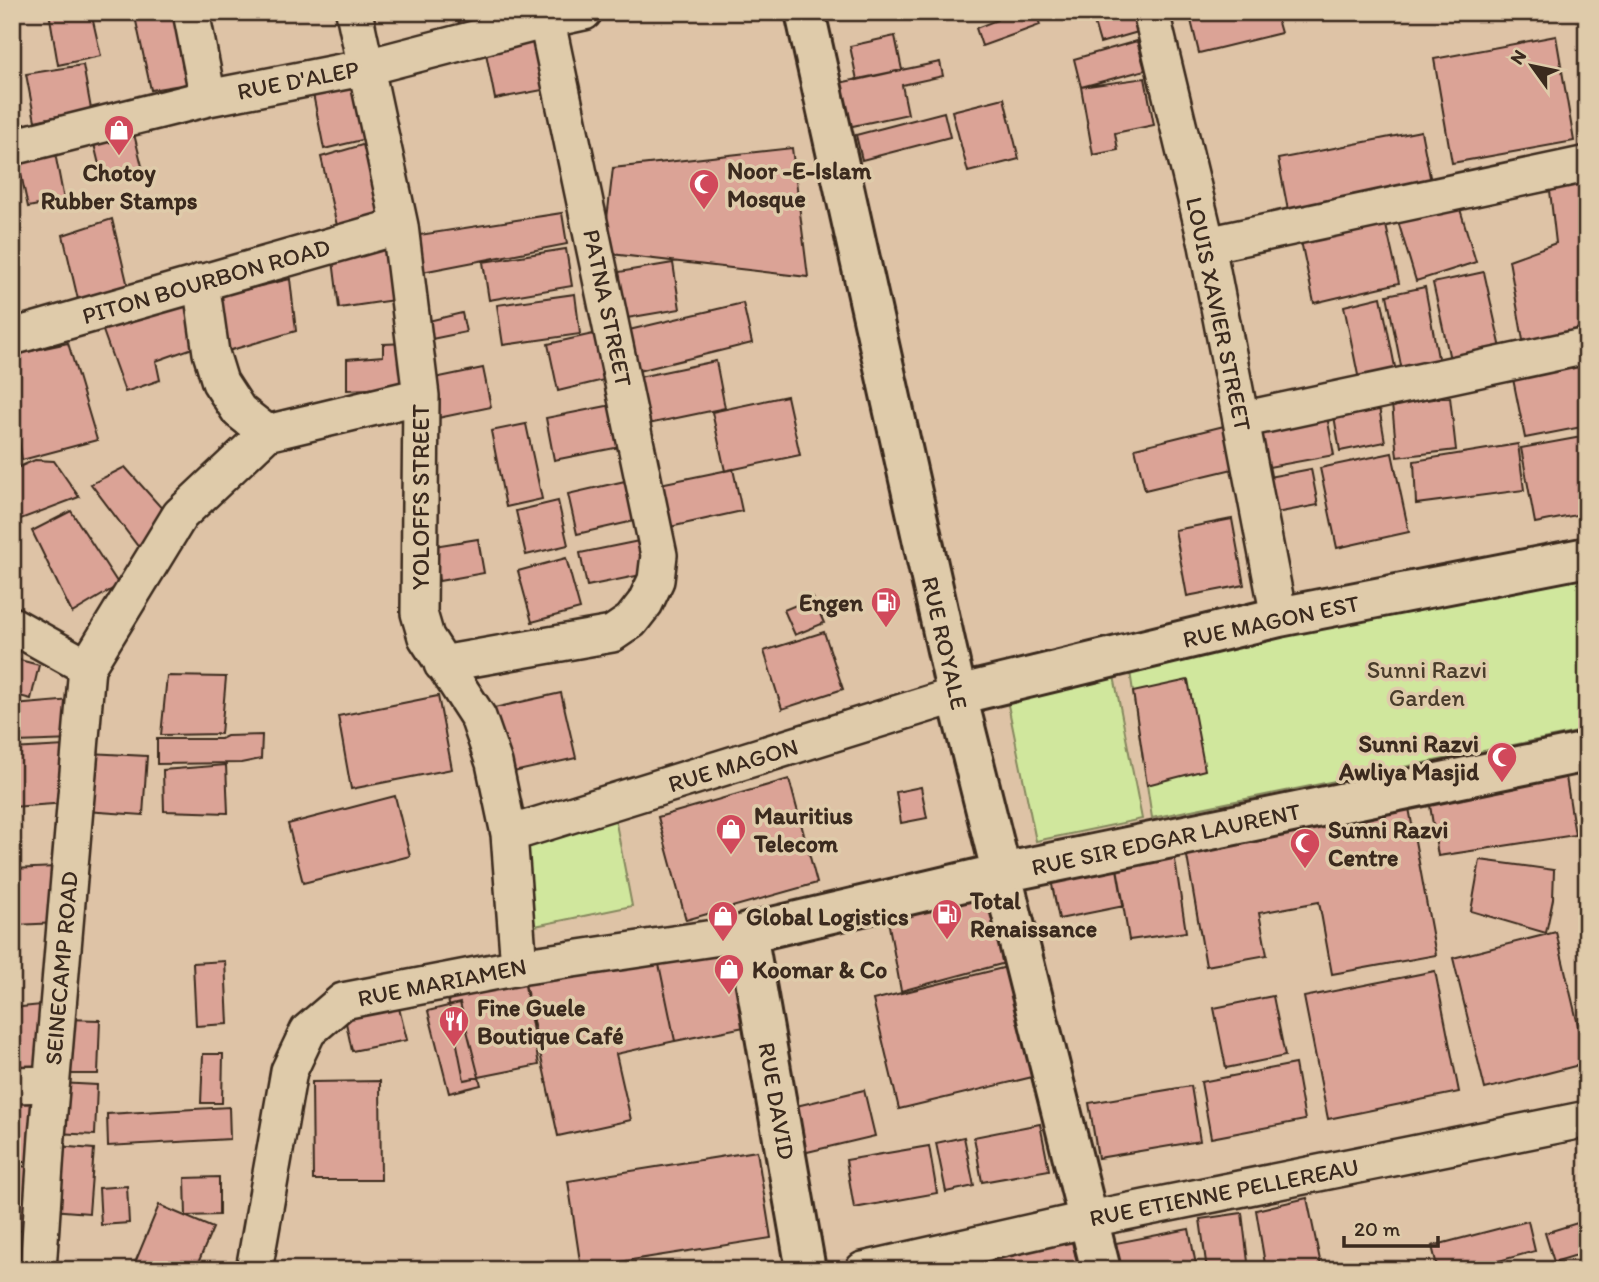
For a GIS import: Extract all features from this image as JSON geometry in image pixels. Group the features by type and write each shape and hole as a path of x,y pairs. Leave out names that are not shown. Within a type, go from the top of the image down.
{"main road":[{"name":"RUE ROYALE","path":"805,12 957,695 1101,1270"},
{"name":"RUE MAGON EST","path":"957,695 1279,617 1587,557"},
{"name":"RUE SIR EDGAR LAURENT","path":"747,933 1002,873 1587,752"},
{"name":"RUE DAVID","path":"747,933 806,1270"}],"street":[{"path":"191,12 208,98"},
{"name":"YOLOFFS STREET","path":"354,12 400,226 421,396 419,613 426,637 478,717 494,763 509,834 519,967"},
{"name":"RUE D'ALEP","path":"12,147 208,98 367,67 546,16 584,12"},
{"name":"LOUIS XAVIER STREET","path":"1151,12 1207,245 1279,617"},
{"name":"PATNA STREET","path":"442,664 612,634 631,621 645,603 656,580 659,555 546,16"},
{"path":"1207,245 1587,164"},
{"name":"PITON BOURBON ROAD","path":"12,337 400,226"},
{"path":"201,282 211,353 220,382 239,411 267,433"},
{"path":"1241,419 1587,346"},
{"path":"12,625 87,667 180,515 267,433 421,396"},
{"name":"SEINECAMP ROAD","path":"38,1270 51,1084 87,667"},
{"name":"RUE MAGON","path":"509,834 957,695"},
{"name":"RUE MARIAMEN","path":"254,1270 289,1071 308,1031 343,1002 519,967 747,933"},
{"path":"12,1085 51,1084"},
{"name":"RUE ETIENNE PELLEREAU","path":"863,1270 1090,1219 1587,1119"}],"green space":[{"name":"Sunni Razvi Garden","path":"1587,571 1587,730 1152,818 1129,665"},
{"path":"1114,676 1142,819 1036,841 1007,700"},
{"path":"614,813 632,906 535,926 517,833"}],"building":[{"path":"49,12 91,12 101,56 58,65"},
{"path":"134,12 194,12 211,80 151,90"},
{"path":"457,12 516,12 459,24"},
{"path":"995,12 1036,12 1040,25 982,46 976,28 997,20"},
{"path":"1091,12 1132,12 1138,32 1100,43"},
{"path":"1189,12 1275,12 1281,33 1199,53"},
{"path":"542,32 553,88 495,99 484,43"},
{"path":"895,36 902,70 857,80 850,46"},
{"path":"1556,36 1574,141 1452,163 1434,59"},
{"path":"1137,41 1145,70 1081,87 1074,59"},
{"path":"940,62 943,76 902,85 908,114 848,127 839,83"},
{"path":"83,65 91,109 35,121 26,74"},
{"path":"348,70 366,139 324,149 310,79"},
{"path":"1145,78 1154,125 1115,133 1118,150 1093,155 1081,87"},
{"path":"1004,98 1019,159 968,172 952,111"},
{"path":"944,112 950,137 862,160 856,135"},
{"path":"1421,131 1431,182 1288,210 1278,159"},
{"name":"Chotoy Rubber Stamps","path":"134,134 143,170 103,181 94,144"},
{"path":"369,143 387,226 339,234 321,157"},
{"name":"Noor -E-Islam Mosque","path":"792,148 808,277 603,253 613,168"},
{"path":"55,153 64,200 28,207 18,160"},
{"path":"1587,175 1587,330 1524,346 1509,260 1556,243 1549,182"},
{"path":"1457,199 1476,262 1416,281 1397,218"},
{"path":"562,213 567,244 422,272 413,236"},
{"path":"112,219 130,295 80,308 63,235"},
{"path":"1385,221 1399,283 1314,303 1301,241"},
{"path":"391,245 401,299 339,308 333,260"},
{"path":"566,249 572,286 489,300 483,262"},
{"path":"673,263 680,309 621,319 613,273"},
{"path":"1484,272 1502,353 1451,364 1433,283"},
{"path":"290,279 296,331 228,351 215,297"},
{"path":"1425,287 1439,363 1402,371 1387,295"},
{"path":"575,294 580,334 503,345 497,305"},
{"path":"1381,297 1396,372 1359,380 1344,306"},
{"path":"192,298 210,342 156,361 160,380 125,392 102,328"},
{"path":"743,303 752,343 638,371 629,330"},
{"path":"462,313 466,332 422,341 420,323"},
{"path":"602,332 612,378 558,391 548,344"},
{"path":"68,343 97,440 22,460 12,393 12,355"},
{"path":"408,343 411,387 347,390 347,359 383,356 383,344"},
{"path":"1587,359 1587,426 1525,438 1512,374"},
{"path":"716,361 725,408 648,424 639,377"},
{"path":"483,368 491,407 438,418 430,379"},
{"path":"787,396 800,455 725,471 712,412"},
{"path":"1450,397 1456,450 1397,457 1392,404"},
{"path":"617,404 625,446 554,460 546,418"},
{"path":"1379,407 1385,442 1340,451 1334,416"},
{"path":"1327,416 1334,455 1258,469 1251,430"},
{"path":"526,424 542,499 506,507 491,431"},
{"path":"1228,425 1237,468 1145,490 1135,448"},
{"path":"12,433 16,458 12,460"},
{"path":"1587,436 1587,513 1535,523 1521,448"},
{"path":"1518,444 1524,490 1416,504 1414,461"},
{"path":"1392,453 1409,532 1337,548 1320,468"},
{"path":"35,460 54,461 79,497 18,520 12,506 12,470"},
{"path":"125,467 173,521 146,557 91,484"},
{"path":"733,469 742,511 670,527 660,484"},
{"path":"1311,469 1318,505 1265,515 1258,479"},
{"path":"638,478 647,518 577,534 568,494"},
{"path":"558,501 568,545 526,555 516,511"},
{"path":"71,511 119,585 72,613 32,531"},
{"path":"1232,519 1244,585 1187,596 1175,530"},
{"path":"478,539 484,573 439,581 434,546"},
{"path":"644,540 651,573 587,586 580,553"},
{"path":"566,558 580,609 532,622 518,571"},
{"path":"813,598 824,623 795,635 784,610"},
{"path":"824,632 843,689 782,709 764,651"},
{"path":"12,658 39,665 31,699 12,694"},
{"path":"167,676 226,677 221,734 161,735"},
{"path":"1188,680 1205,770 1147,785 1133,692"},
{"path":"561,693 576,758 500,775 485,710"},
{"path":"438,696 452,769 351,789 338,716"},
{"path":"72,700 74,740 16,742 14,705"},
{"path":"12,713 16,742 12,743"},
{"path":"262,735 261,759 241,763 157,764 157,739 221,739 227,736"},
{"path":"65,746 67,803 12,807 12,749"},
{"path":"89,753 147,756 143,815 85,811"},
{"path":"226,765 228,813 164,811 163,770"},
{"path":"1566,777 1575,835 1438,856 1429,799"},
{"path":"789,779 817,883 686,920 658,817"},
{"path":"921,787 927,818 901,823 896,792"},
{"path":"395,796 410,856 303,883 288,824"},
{"name":"Sunni Razvi Centre","path":"1407,797 1436,955 1332,974 1319,902 1259,913 1267,955 1206,966 1184,839"},
{"path":"1173,847 1186,932 1129,940 1115,857"},
{"path":"1115,857 1124,906 1059,919 1049,870"},
{"path":"1480,860 1554,870 1553,899 1546,933 1471,911"},
{"path":"56,867 58,923 15,925 12,869"},
{"name":"Total Renaissance","path":"985,896 1009,962 901,991 888,920"},
{"path":"729,928 749,1026 675,1041 655,945"},
{"path":"1556,932 1587,1063 1485,1089 1453,958"},
{"path":"655,945 675,1041 616,1054 631,1120 558,1136 523,974"},
{"path":"225,961 228,1024 196,1026 193,963"},
{"path":"1019,964 1045,1074 899,1109 873,1000"},
{"path":"1435,971 1459,1092 1328,1119 1304,997"},
{"path":"523,974 539,1065 464,1080 446,989"},
{"path":"1273,996 1285,1056 1226,1068 1214,1008"},
{"name":"Fine Guele Boutique Café","path":"460,1003 481,1085 449,1093 428,1011"},
{"path":"398,1004 407,1040 352,1051 345,1018"},
{"path":"41,1005 46,1067 12,1071 12,1008"},
{"path":"65,1019 100,1020 98,1074 63,1074"},
{"path":"203,1054 223,1054 222,1103 201,1103"},
{"path":"1295,1064 1305,1120 1211,1138 1201,1082"},
{"path":"380,1081 381,1180 313,1180 312,1082"},
{"path":"59,1083 97,1085 95,1135 56,1133"},
{"path":"1191,1086 1200,1141 1098,1158 1089,1103"},
{"path":"864,1090 875,1136 803,1153 792,1107"},
{"path":"12,1103 31,1103 33,1162 12,1162"},
{"path":"229,1107 230,1139 108,1146 107,1114"},
{"path":"1040,1124 1049,1170 982,1182 974,1137"},
{"path":"964,1137 974,1186 946,1192 936,1143"},
{"path":"56,1146 94,1149 89,1213 51,1210"},
{"path":"929,1146 937,1193 854,1208 846,1160"},
{"path":"757,1151 771,1238 581,1268 568,1181"},
{"path":"12,1165 28,1167 24,1231 12,1230"},
{"path":"219,1177 219,1215 186,1216 185,1178"},
{"path":"127,1186 129,1223 101,1225 99,1188"},
{"path":"1307,1198 1322,1270 1266,1270 1256,1210"},
{"path":"159,1205 213,1228 195,1270 132,1270"},
{"path":"1242,1213 1249,1270 1207,1270 1200,1219"},
{"path":"1587,1220 1587,1252 1554,1262 1545,1233"},
{"path":"1528,1221 1535,1251 1466,1270 1438,1270 1432,1246"},
{"path":"1189,1229 1197,1270 1121,1270 1116,1243"},
{"path":"1069,1230 1079,1270 960,1270 958,1259"}],"place":[{"name":"Chotoy Rubber Stamps","path":"119,157"},
{"name":"Noor -E-Islam Mosque","path":"704,211"},
{"name":"Engen","path":"886,629"},
{"name":"Sunni Razvi Awliya Masjid","path":"1502,784"},
{"name":"Mauritius Telecom","path":"731,856"},
{"name":"Sunni Razvi Centre","path":"1305,870"},
{"name":"Total Renaissance","path":"947,941"},
{"name":"Global Logistics","path":"723,943"},
{"name":"Koomar & Co","path":"729,996"},
{"name":"Fine Guele Boutique Café","path":"454,1048"}]}
